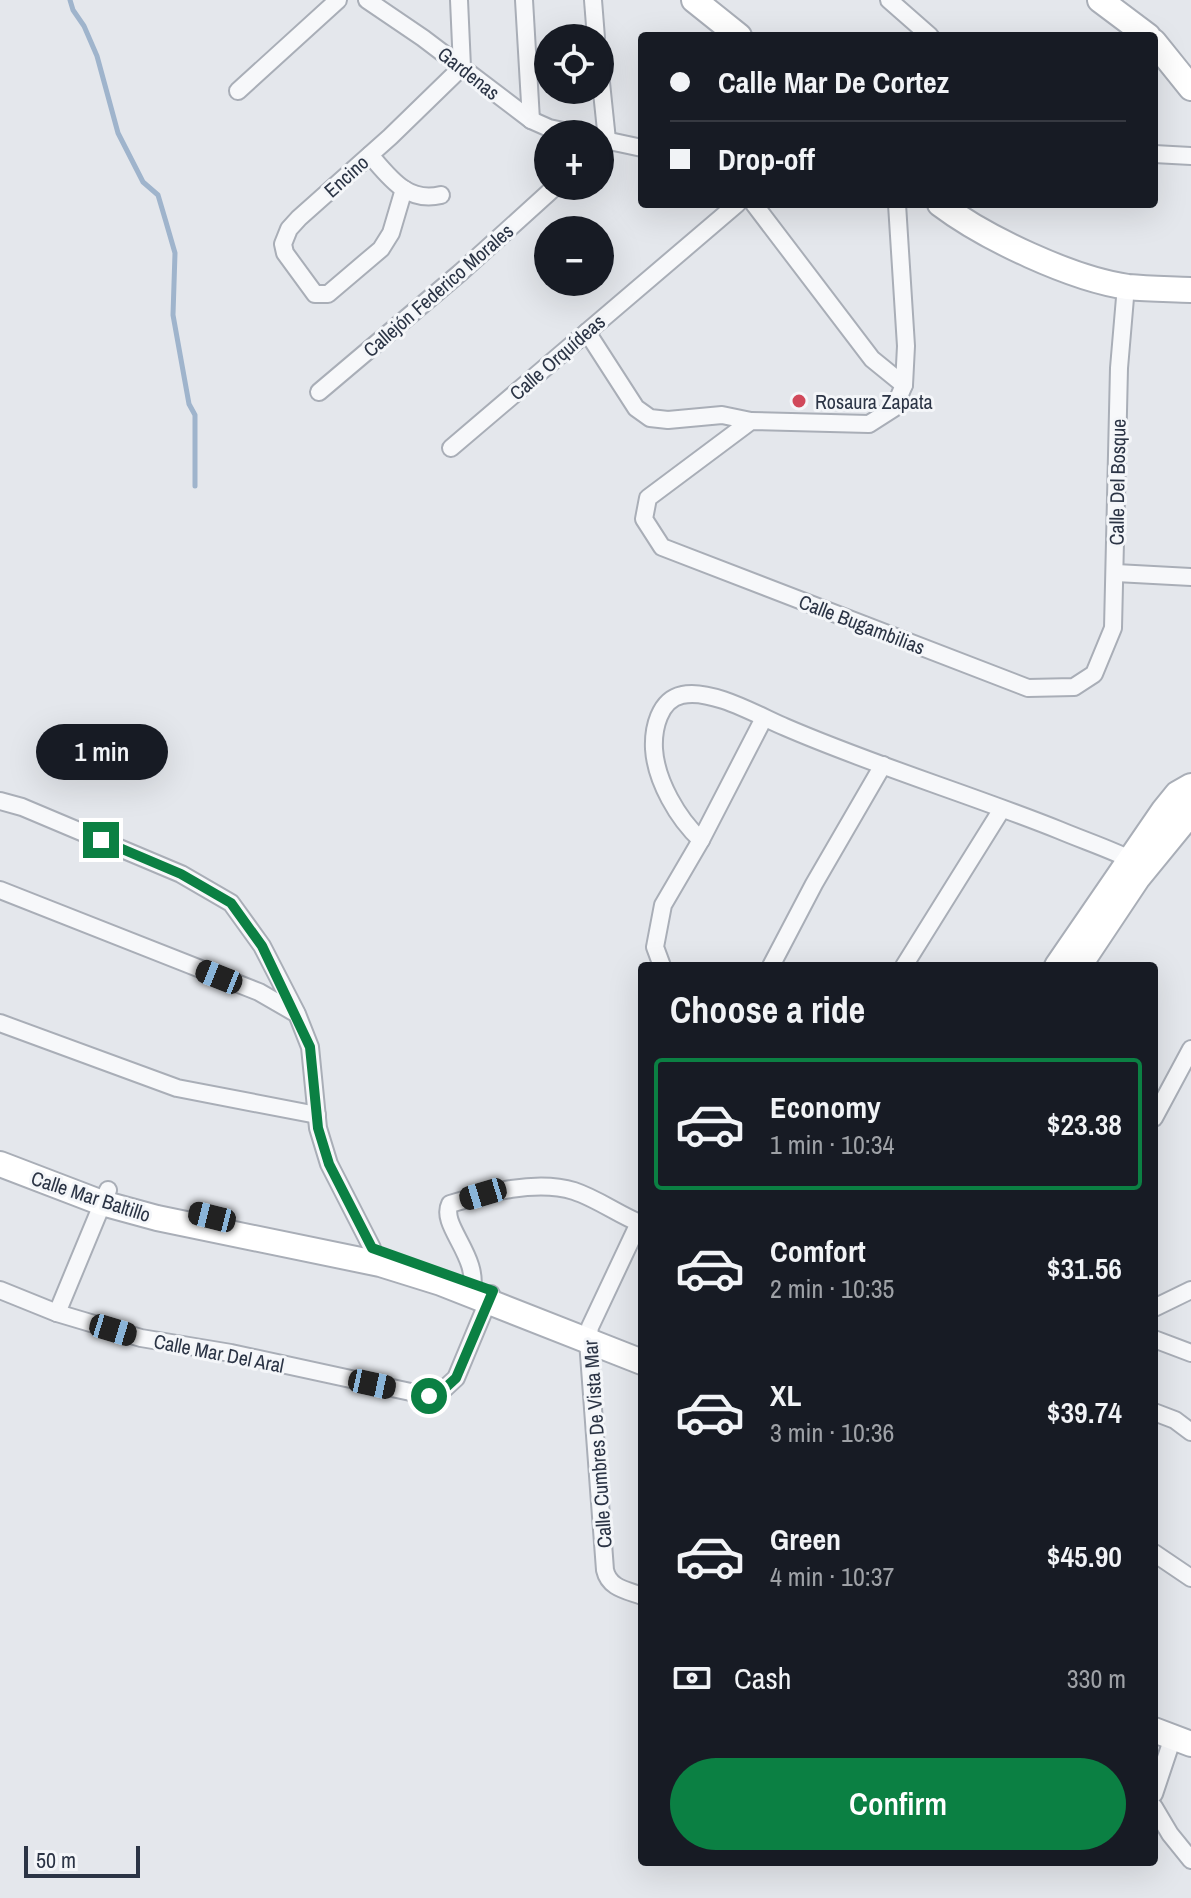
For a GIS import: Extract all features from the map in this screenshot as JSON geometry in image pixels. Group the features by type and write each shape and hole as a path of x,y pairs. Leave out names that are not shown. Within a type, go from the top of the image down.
{"main road":[{"path":"694,0 734,32"},
{"path":"1100,0 1138,20"},
{"path":"1158,47 1191,88"},
{"path":"947,208 991,235 1056,266 1126,286 1191,290"},
{"path":"1081,962 1138,863 1164,810 1177,794 1191,786"},
{"path":"1060,962 1138,863 1186,819 1191,808"},
{"name":"Calle Mar Baltillo","path":"0,1149 157,1218 372,1255 589,1334 638,1360"},
{"name":"Calle Mar Baltillo","path":"0,1164 105,1196"},
{"name":"Calle Mar Baltillo","path":"589,1334 638,1345"}],"street":[{"path":"238,91 338,0"},
{"name":"Gardenas","path":"367,0 534,121"},
{"path":"459,0 462,67"},
{"path":"524,0 531,120"},
{"path":"593,0 595,24"},
{"path":"889,0 925,32"},
{"name":"Encino","path":"404,189 391,233 381,249 328,294 319,296 311,291 285,253 285,236 299,218 462,67"},
{"path":"614,144 638,147"},
{"path":"1158,154 1191,156"},
{"path":"370,155 404,189 428,198 441,195"},
{"name":"Callejón Federico Morales","path":"319,392 541,200"},
{"name":"Calle Orquídeas","path":"451,448 732,208"},
{"path":"757,208 872,359 904,385"},
{"path":"587,332 636,408 650,418 668,420 722,415 751,421 869,424 894,408 904,385 906,346 897,208"},
{"name":"Calle Del Bosque","path":"1094,674 1113,628 1119,368 1126,286"},
{"name":"Calle Bugambilias","path":"751,421 648,498 644,519 662,547 1028,688 1074,687 1094,674"},
{"path":"1116,573 1191,577"},
{"path":"701,840 686,827 666,790 655,757 653,734 659,715 667,703 680,695 720,699 1138,863"},
{"path":"660,962 655,947 663,905 701,840 764,718"},
{"path":"773,962 883,765"},
{"path":"0,801 22,807 181,874 231,903 262,946 297,1014 310,1047 317,1115 329,1164 372,1255"},
{"path":"906,962 1002,809"},
{"path":"0,890 259,992 297,1014"},
{"path":"0,1023 177,1088 317,1115"},
{"path":"1158,1111 1191,1049"},
{"path":"481,1293 448,1217 450,1204 483,1194 537,1187 558,1188 574,1191 638,1222"},
{"path":"57,1313 105,1196"},
{"name":"Calle Cumbres De Vista Mar","path":"638,1227 589,1334 607,1579 614,1586 638,1595"},
{"name":"Calle Mar Del Aral","path":"0,1290 57,1313 141,1338 231,1353 429,1396 443,1390 456,1378 481,1293"},
{"path":"1158,1306 1191,1290"},
{"path":"1158,1341 1191,1353"},
{"path":"1158,1414 1175,1420 1191,1432"},
{"path":"1158,1556 1191,1578"},
{"path":"1158,1782 1173,1737"},
{"path":"1158,1814 1191,1860"}],"waterway":[{"path":"70,0 97,56 118,133 143,182 158,195 175,253 173,315 189,404 195,415 195,486"}],"place":[{"name":"Rosaura Zapata","path":"799,401"}],"route":[{"path":"101,840 181,874 231,903 262,946 297,1014 310,1047 318,1128 329,1164 372,1248 493,1291 456,1378 443,1390 429,1396"}]}
